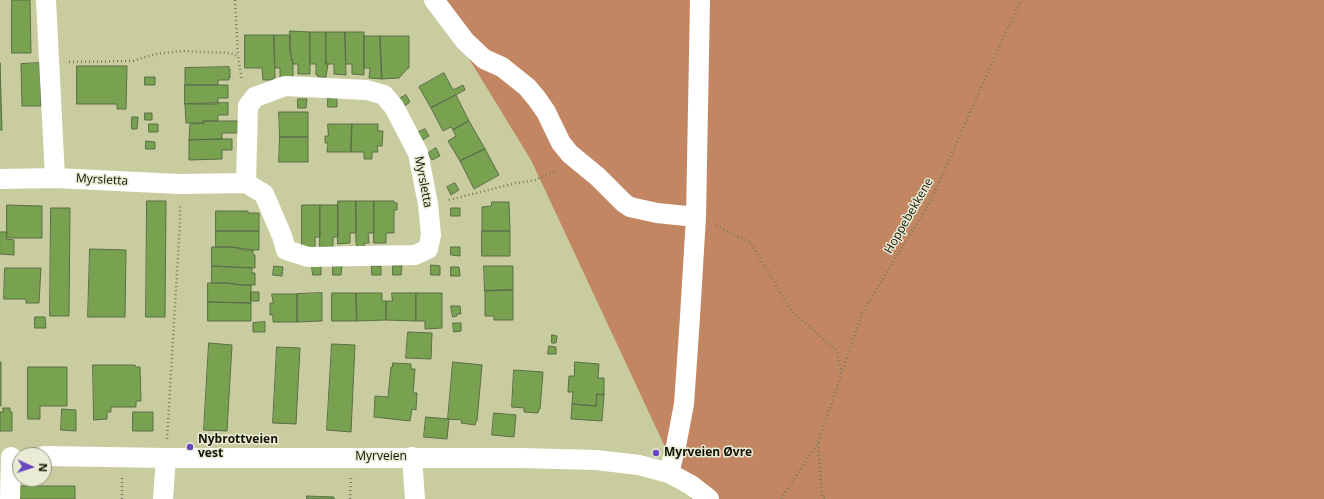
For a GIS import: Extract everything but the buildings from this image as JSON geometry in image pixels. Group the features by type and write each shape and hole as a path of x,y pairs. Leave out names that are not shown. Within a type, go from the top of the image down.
{"street":[{"path":"46,0 55,178"},
{"path":"434,0 465,41 484,59 502,67 527,87 546,112 561,143 578,162 598,177 617,197 630,207 657,213 696,216"},
{"path":"669,473 684,404 696,216 700,0"},
{"name":"Myrsletta","path":"0,179 55,178 179,184 246,183 264,194 282,236 286,250 308,256 415,255 428,249 431,235 428,204 418,153 394,107 384,95 367,90 285,86 255,97 248,106"},
{"path":"246,183 248,106"},
{"name":"Myrveien","path":"52,456 166,458 412,457 596,460 639,465 669,473 691,485 708,499"},
{"path":"10,457 10,499"},
{"path":"412,457 415,499"},
{"path":"163,499 166,458"}],"path":[{"path":"235,0 238,56 248,106"},
{"name":"Hoppebekkene","path":"818,443 862,313 931,200 1021,0"},
{"path":"48,62 133,61 156,54 181,51 230,53 238,56"},
{"path":"428,204 456,199 516,183 535,180 578,162"},
{"path":"166,458 180,224 179,184"},
{"path":"696,216 750,242 791,310 837,351 842,375"},
{"path":"781,499 818,443"},
{"path":"818,443 822,496 827,499"}],"shaded area":[{"path":"433,0 1324,0 1324,499 691,499 672,462 531,160"}],"place":[{"name":"Nybrottveien vest","path":"190,447"},
{"name":"Myrveien Øvre","path":"656,453"}]}
